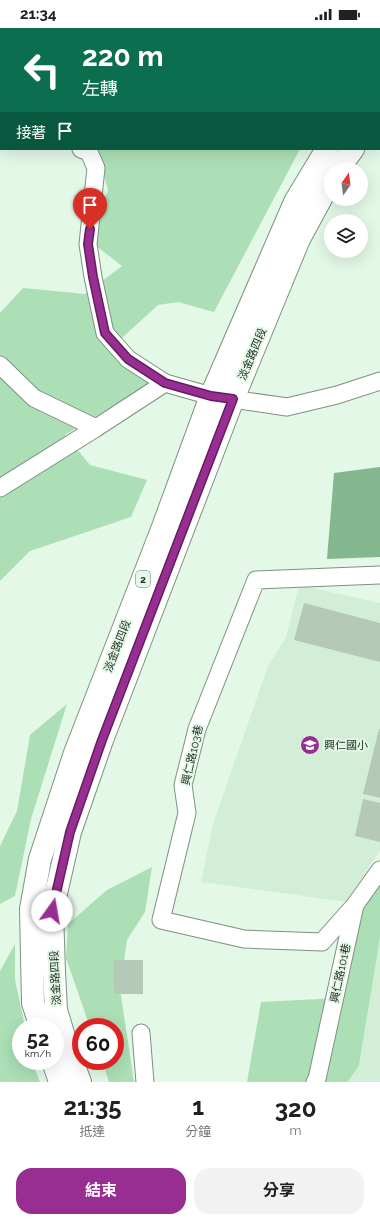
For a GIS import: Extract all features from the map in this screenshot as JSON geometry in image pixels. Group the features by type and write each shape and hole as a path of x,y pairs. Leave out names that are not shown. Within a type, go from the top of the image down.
{"main road":[{"name":"淡金路四段","path":"39,1018 33,1003 31,909 40,859 75,753 163,527 211,396 295,202 326,150"},
{"path":"343,162 352,150"},
{"name":"淡金路四段","path":"80,1082 67,1047 56,1010 53,964 52,911 70,832 102,740 233,399 299,239 324,193"},
{"path":"56,1070 60,1082"}],"street":[{"path":"84,150 89,152 96,168 88,244 93,277 105,333 128,359 165,383 211,396 288,407 337,395 380,381"},
{"path":"0,366 34,398 96,428"},
{"path":"0,488 165,383"},
{"name":"興仁路103巷","path":"355,905 322,942 244,939 161,920 187,813 183,785 197,729 256,580 380,575"},
{"name":"興仁路101巷","path":"315,1081 355,905 380,870"},
{"path":"142,1033 145,1082"}],"shaded area":[{"path":"89,150 299,150 214,312 178,302 158,305 112,347 151,383 65,435 90,465 147,480 131,517 30,551 0,581 0,313 23,288 85,294 122,266 95,245 97,221 108,190 99,158"},
{"path":"380,467 380,557 327,559 334,473"},
{"name":"興仁國小","path":"299,585 380,603 380,850 347,902 201,882 213,824 268,666 286,637"},
{"path":"67,704 31,819 15,896 0,904 0,846 17,811 30,735"},
{"path":"152,867 145,912 127,940 120,989 134,1082 109,1082 105,1070 124,1070 124,1018 87,1018 66,958 68,924 107,890"},
{"path":"380,882 380,938 359,1065 348,1082 247,1082 261,1002 338,998 361,906"},
{"path":"380,938 380,1082 348,1082 359,1065"},
{"path":"15,944 15,979 23,1018 12,1018 12,1070 35,1070 40,1082 0,1082 0,971"}],"building":[{"path":"304,603 380,623 380,662 294,640"},
{"path":"380,729 380,798 363,794"},
{"path":"363,799 380,803 380,842 355,836"},
{"path":"113,960 143,960 143,994 114,994"}],"place":[{"name":"興仁國小","path":"310,745"}],"route":[{"path":"52,911 70,832 102,740 233,399 211,396 165,383 128,359 105,333 93,277 88,244 90,229"}]}
